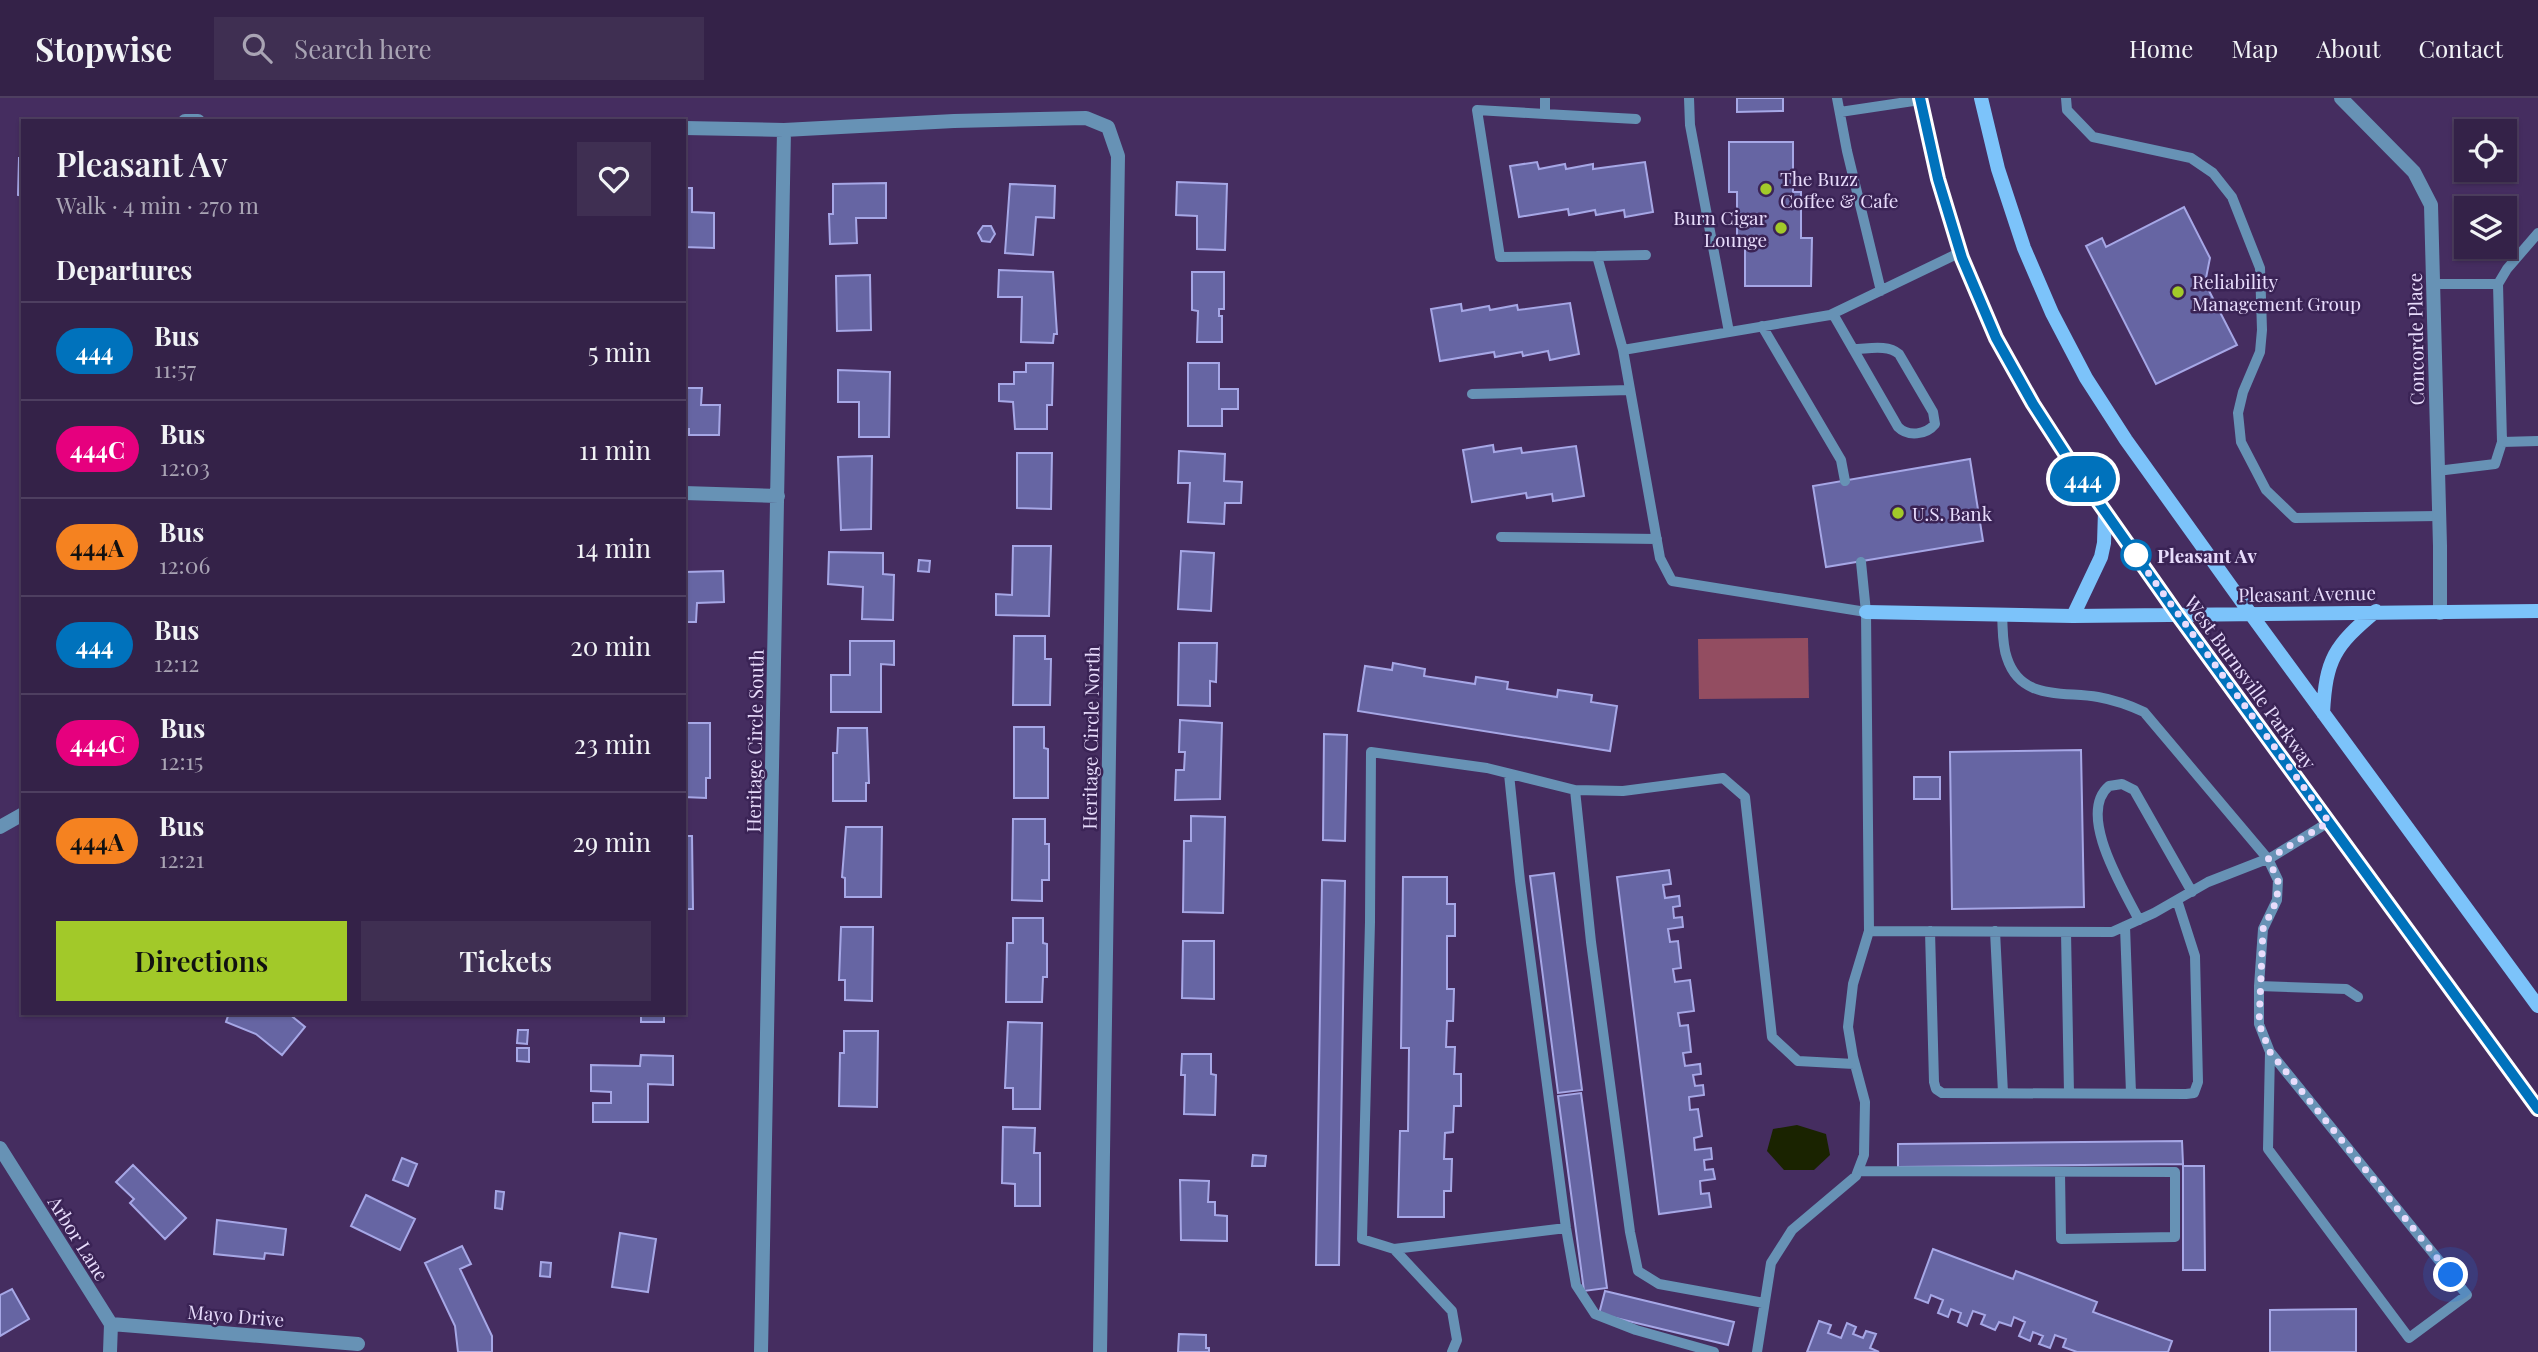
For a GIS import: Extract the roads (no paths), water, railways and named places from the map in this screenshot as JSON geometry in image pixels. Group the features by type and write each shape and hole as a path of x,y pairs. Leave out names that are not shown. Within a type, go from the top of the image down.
{"street":[{"name":"West Burnsville Parkway","path":"1981,98 1998,169 2024,248 2052,313 2086,377 2126,440 2250,613 2538,1006"},
{"name":"Concorde Place","path":"2341,98 2414,172 2431,205 2440,613"},
{"name":"West Burnsville Parkway","path":"1920,99 1938,179 1961,252 1996,338 2033,404 2177,614 2538,1109"},
{"name":"Heritage Circle North","path":"785,130 954,121 1086,118 1108,127 1118,156 1100,1352"},
{"path":"686,128 785,130"},
{"name":"Heritage Circle South","path":"761,1352 785,130"},
{"path":"686,493 778,496"},
{"path":"2073,616 2101,557 2105,511"},
{"path":"2323,713 2325,678 2334,654 2350,633 2376,611"},
{"name":"Pleasant Avenue","path":"1866,612 2073,616 2538,611"},
{"path":"0,827 21,815"},
{"name":"Arbor Lane","path":"0,1149 111,1324"},
{"path":"110,1352 111,1324"},
{"name":"Mayo Drive","path":"111,1324 358,1344"}],"lane":[{"path":"1545,98 1545,114"},
{"path":"1689,98 1690,125 1729,332"},
{"path":"1837,98 1881,291"},
{"path":"2066,98 2067,110 2093,138 2191,158 2213,173 2232,197 2260,268 2260,352 2243,392 2238,413 2241,442 2266,490 2295,518 2438,516"},
{"path":"1840,112 1920,99"},
{"path":"1636,119 1477,110 1500,257 1646,255"},
{"path":"2437,471 2495,464 2502,442 2498,284 2507,269 2538,233"},
{"path":"1623,350 1833,314 1961,252"},
{"path":"1597,256 1623,350 1660,558 1672,581 1866,612"},
{"path":"2433,284 2498,284"},
{"path":"1833,314 1853,349 1898,427 1903,433 1912,434 1931,429 1935,424 1933,412 1899,354 1886,349 1853,349"},
{"path":"1762,326 1841,460 1845,481"},
{"path":"1472,394 1630,390"},
{"path":"2502,442 2538,441"},
{"path":"1502,537 1657,539"},
{"path":"1756,1352 1772,1263 1792,1230 1856,1175 1864,1155 1865,1102 1854,1064 1848,1027 1853,984 1869,930 1866,612 1861,562"},
{"path":"2002,615 2007,658 2019,680 2036,690 2096,696 2124,702 2144,712 2268,859 2278,880 2277,900 2263,929 2259,1024 2270,1052 2467,1295 2409,1338 2268,1149 2270,1052"},
{"path":"1566,1228 1394,1249 1362,1239 1370,922 1371,752 1487,768 1575,790 1623,791 1723,778 1745,797 1772,1037 1798,1061 1854,1064"},
{"path":"1509,774 1520,881 1576,1285 1595,1314 1636,1330 1714,1352"},
{"path":"2139,920 2102,845 2100,797 2109,786 2122,784 2134,790 2192,892"},
{"path":"1575,790 1593,955 1630,1232 1638,1271 1659,1284 1764,1303"},
{"path":"1869,930 2112,932 2208,883 2268,859 2329,822"},
{"path":"1930,931 1936,1089 1942,1093 2186,1094 2193,1093 2197,1088 2194,956 2177,900"},
{"path":"2125,926 2131,1093"},
{"path":"1995,931 2003,1093"},
{"path":"2066,932 2069,1093"},
{"path":"2259,986 2346,989 2358,997"},
{"path":"1858,1171 2175,1172 2175,1237 2061,1238 2060,1172"},
{"path":"1394,1249 1452,1311 1457,1340 1452,1352"}],"place":[{"name":"The Buzz Coffee & Cafe","path":"1766,189"},
{"name":"Burn Cigar Lounge","path":"1781,228"},
{"name":"Reliability Management Group","path":"2178,292"},
{"name":"U.S. Bank","path":"1898,513"},
{"name":"Pleasant Av","path":"2136,555"}]}
